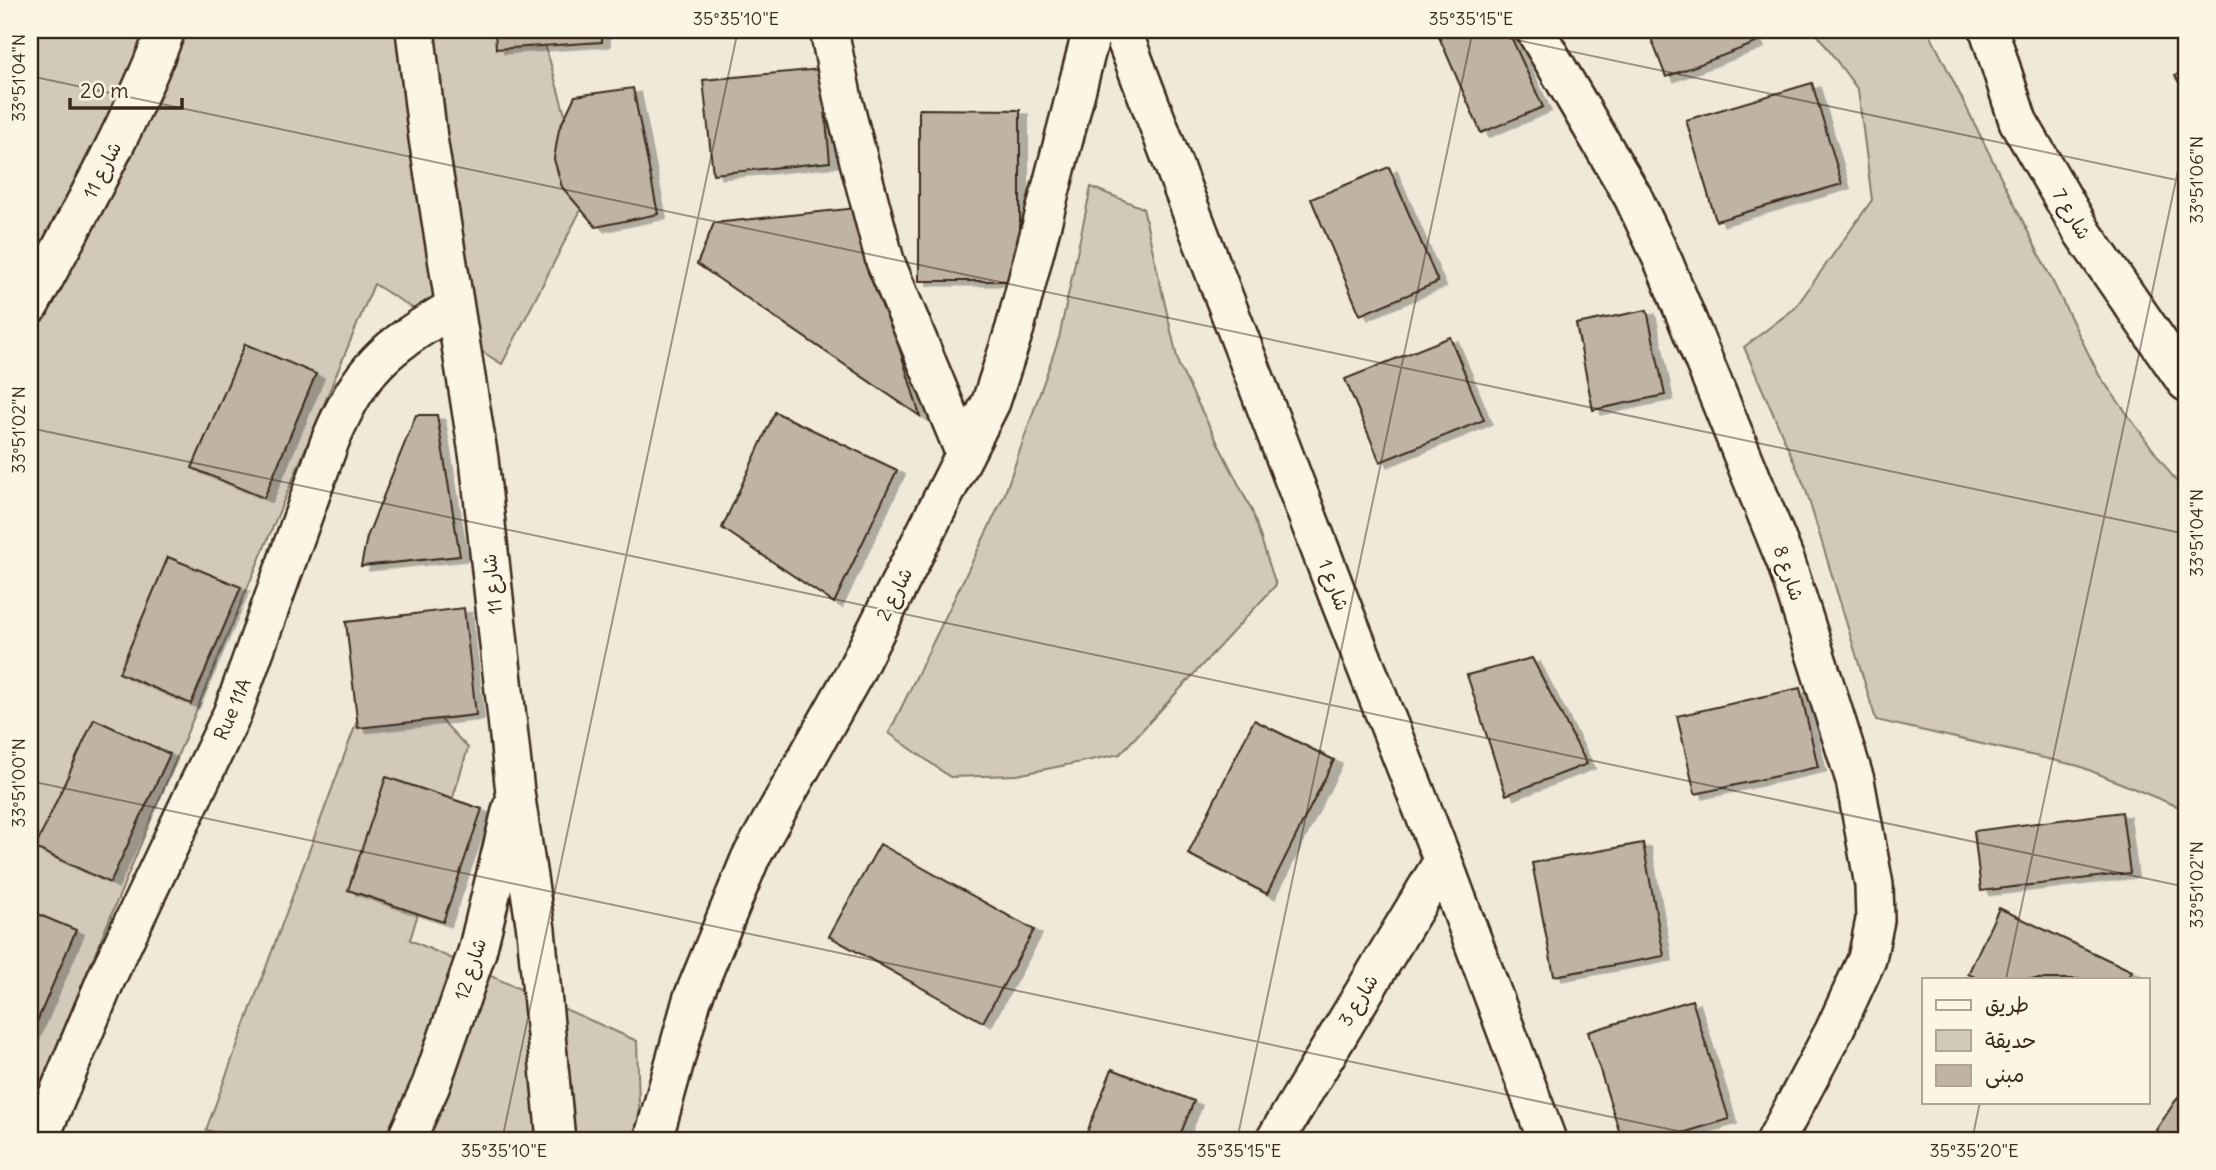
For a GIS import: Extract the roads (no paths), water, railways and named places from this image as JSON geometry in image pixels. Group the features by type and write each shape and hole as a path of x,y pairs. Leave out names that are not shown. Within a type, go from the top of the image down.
{"street":[{"name":"شارع 11","path":"30,305 97,182 149,74 166,30"},
{"name":"شارع 11","path":"415,30 453,308 479,459 515,792 536,930 556,1140"},
{"path":"829,30 843,100 885,261 965,454"},
{"name":"شارع 2","path":"653,1140 692,1000 750,859 854,674 991,402 1015,328 1092,30"},
{"name":"شارع 1","path":"1122,30 1346,617 1443,861 1547,1140"},
{"name":"شارع 8","path":"1535,30 1633,197 1664,263 1786,562 1855,780 1874,885 1875,920 1867,959 1834,1031 1776,1140"},
{"name":"شارع 7","path":"1989,30 2018,121 2082,233 2186,382"},
{"name":"Rue 11A","path":"39,1140 107,977 232,714 330,441 349,396 369,368 404,338 453,308"},
{"name":"شارع 12","path":"406,1140 430,1085 477,952 515,792"},
{"name":"شارع 3","path":"1275,1140 1443,861"}]}
